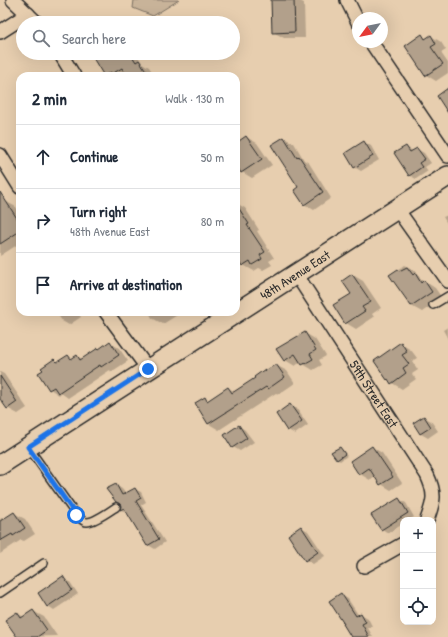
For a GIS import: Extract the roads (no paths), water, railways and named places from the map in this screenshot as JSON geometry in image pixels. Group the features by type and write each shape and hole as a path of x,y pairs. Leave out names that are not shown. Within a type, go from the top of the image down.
{"street":[{"path":"13,0 30,16"},
{"path":"347,0 353,12"},
{"path":"0,32 16,26"},
{"path":"376,48 448,156"},
{"path":"64,60 72,72"},
{"path":"0,155 16,181"},
{"name":"48th Avenue East","path":"240,306 296,274 448,176"},
{"path":"397,209 448,281"},
{"name":"59th Street East","path":"296,274 427,475 434,495 428,517"},
{"path":"109,316 148,369"},
{"name":"48th Avenue East","path":"0,464 148,369 223,316"},
{"path":"364,566 400,546"}],"lane":[{"path":"433,306 448,296"},
{"path":"28,447 81,520 86,522 93,521 116,507"},
{"path":"0,593 44,563"}]}
